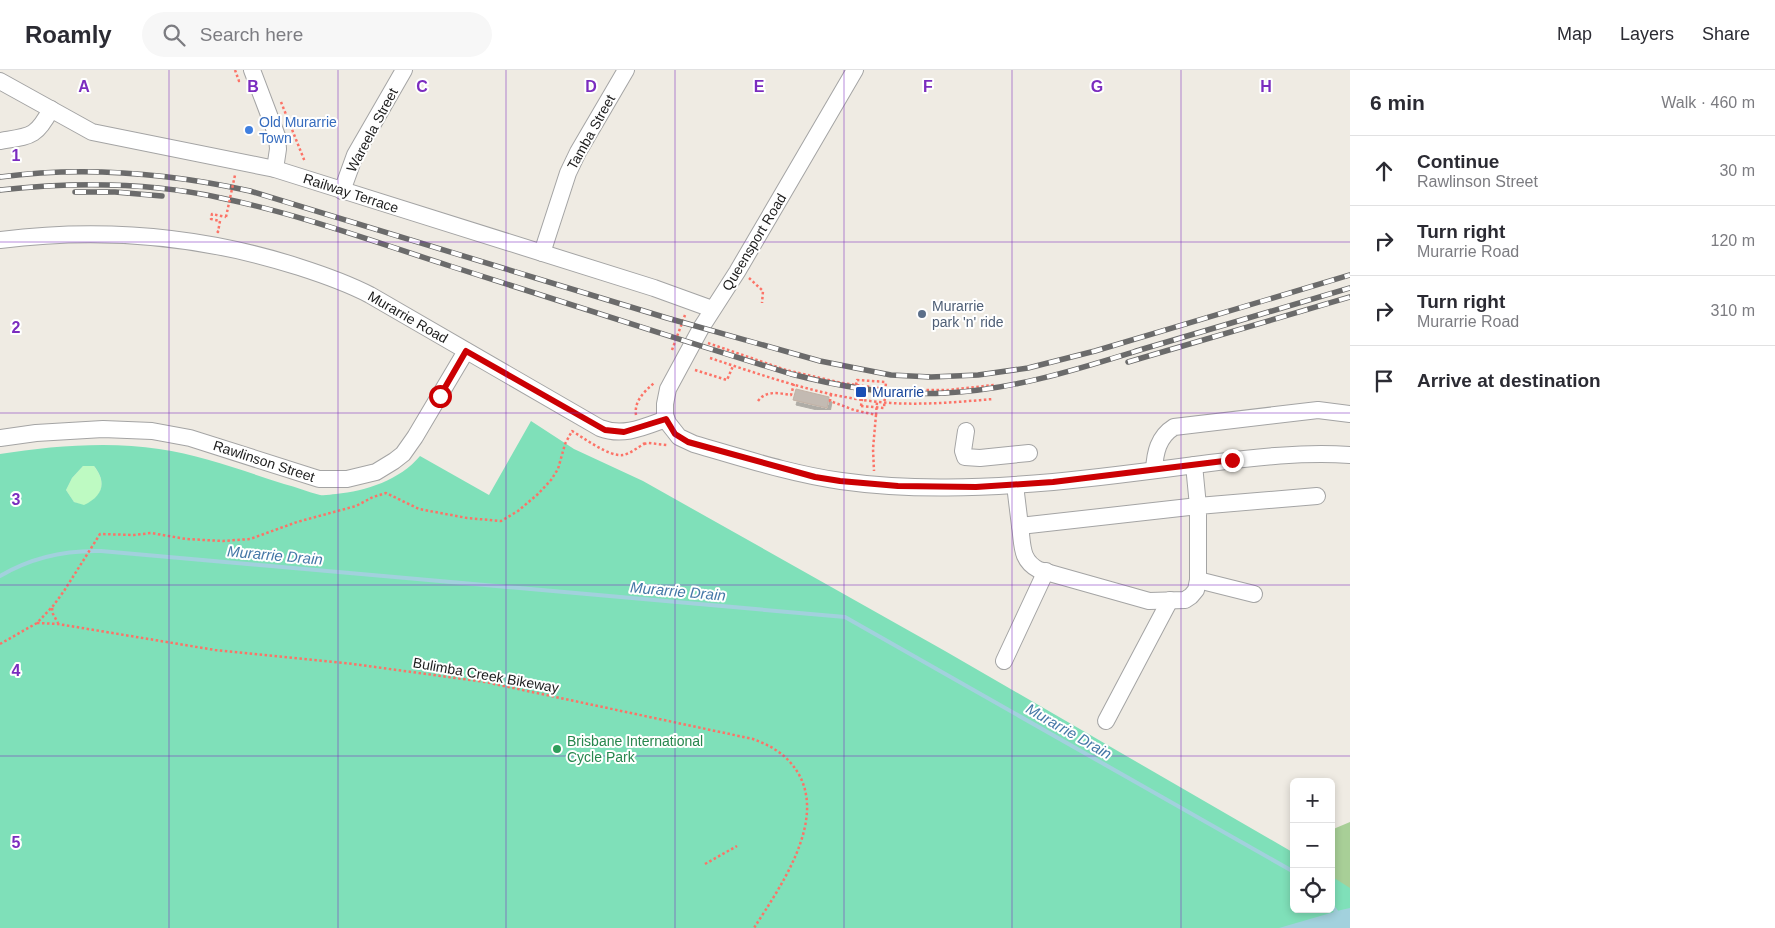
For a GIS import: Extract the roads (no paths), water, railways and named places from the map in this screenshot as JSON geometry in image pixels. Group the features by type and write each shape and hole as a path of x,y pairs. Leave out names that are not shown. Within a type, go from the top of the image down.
{"street":[{"path":"252,70 277,136 278,149 275,169"},
{"name":"Wareela Street","path":"342,190 355,155 404,70"},
{"name":"Tamba Street","path":"542,253 572,166 626,70"},
{"name":"Queensport Road","path":"666,419 665,404 668,390 689,348 737,272 855,70"},
{"name":"Railway Terrace","path":"0,81 85,129 100,134 275,169 654,288 712,309"},
{"path":"0,141 34,134 42,126 51,109"},
{"name":"Murarrie Road","path":"0,240 73,234 135,234 195,241 253,253 352,286 385,302 466,351 605,430 624,432 666,419"},
{"name":"Rawlinson Street","path":"0,438 45,432 103,429 152,431 190,438 319,479 348,479 376,472 389,465 402,454 416,437 466,351"},
{"path":"1154,470 1157,448 1160,441 1174,427 1318,410 1350,414"},
{"path":"666,419 671,428 683,440 785,470 840,481 898,486 976,487 1053,482 1286,455 1350,455"},
{"path":"966,431 963,451 965,457 980,458 1029,453"},
{"path":"1015,484 1024,558 1032,567 1149,601 1185,600 1196,590 1198,580 1198,506 1194,465"},
{"path":"1020,526 1198,506 1317,496"},
{"path":"1004,661 1046,571"},
{"path":"1198,580 1254,594"},
{"path":"1106,721 1170,600"}],"water":[{"path":"1350,908 1350,928 1279,928 1335,913"}],"waterway":[{"name":"Murarrie Drain","path":"0,576 24,564 49,556 62,553 101,551 845,617 1290,870"},
{"name":"Murarrie Drain","path":"1335,910 1339,915"}],"railway":[{"path":"0,177 63,172 126,173 188,180 250,191 667,318 820,361 891,375 931,377 978,375 1028,368 1095,351 1350,275"},
{"path":"0,190 83,185 139,186 221,198 337,229 791,374 848,387 887,392 945,393 995,388 1020,383 1094,364 1350,288"},
{"path":"75,192 115,192 162,196"},
{"path":"1128,362 1350,297"}],"place":[{"name":"Old Murarrie Town","path":"249,130"},
{"name":"Murarrie park 'n' ride","path":"922,314"},
{"name":"Murarrie","path":"861,392"},
{"name":"Brisbane International Cycle Park","path":"557,749"}]}
